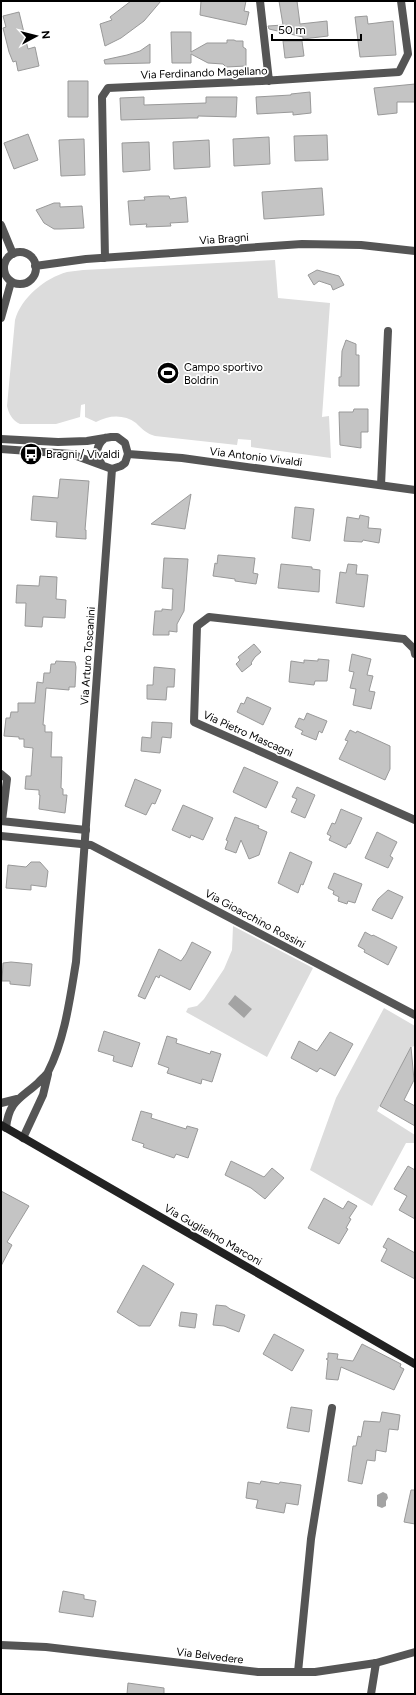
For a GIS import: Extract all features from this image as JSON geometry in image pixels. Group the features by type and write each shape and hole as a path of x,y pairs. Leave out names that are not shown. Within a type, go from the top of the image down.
{"main road":[{"name":"Via Guglielmo Marconi","path":"4,1126 415,1364"}],"street":[{"path":"260,1 270,81"},
{"name":"Via Ferdinando Magellano","path":"105,258 102,98 108,88 270,81 399,72 408,54 401,1"},
{"path":"1,225 13,254"},
{"name":"Via Bragni","path":"35,266 86,259 302,244 361,245 415,251"},
{"path":"20,253 27,254 33,259 35,266 34,275 29,282 20,285 11,282 6,276 4,268 6,260 13,254 20,253"},
{"path":"1,318 11,282"},
{"path":"381,485 388,331"},
{"path":"1,439 58,442 87,441 111,437 122,440 128,448 128,454 125,463 112,469 101,463 71,454 1,450"},
{"path":"101,463 97,450 102,441 106,438"},
{"name":"Via Antonio Vivaldi","path":"128,454 182,458 415,490"},
{"name":"Via Arturo Toscanini","path":"1,1102 17,1099 48,1074 62,1034 76,962 112,469"},
{"name":"Via Pietro Mascagni","path":"415,654 414,649 404,639 209,617 197,626 194,722 415,820"},
{"path":"1,774 7,779 3,795 1,821 86,830"},
{"path":"1,836 85,845"},
{"name":"Via Gioacchino Rossini","path":"85,845 91,845 415,1015"},
{"path":"23,1138 42,1095 48,1074"},
{"name":"Via Arturo Toscanini","path":"4,1126 17,1099"},
{"path":"298,1672 311,1539 332,1408"},
{"name":"Via Belvedere","path":"1,1645 54,1648 258,1672 315,1672 376,1663 415,1652"},
{"path":"370,1694 376,1663"}],"shaded area":[{"name":"Campo sportivo Boldrin","path":"275,260 278,298 330,303 322,417 329,416 331,458 251,447 251,440 238,439 237,445 155,436 147,433 136,423 127,418 116,416 96,422 85,417 85,404 81,405 80,417 56,424 20,424 11,416 7,406 15,320 18,312 28,297 50,279 67,272 83,270"},
{"path":"233,926 313,968 267,1057 186,1012 188,1008 197,1006 204,999 224,969 232,950"},
{"path":"235,995 252,1009 244,1018 228,1004"},
{"path":"384,1008 415,1026 415,1046 411,1047 377,1111 415,1135 415,1143 406,1143 372,1206 310,1170 336,1098"},
{"path":"383,1492 387,1494 388,1498 386,1501 386,1506 382,1508 377,1506 377,1495"}],"building":[{"path":"131,1 161,1 144,21 121,38 105,46 100,24 112,20 110,17"},
{"path":"201,1 246,1 244,11 249,12 246,25 200,15"},
{"path":"279,1 297,1 300,24 327,21 328,36 303,39 303,37 269,29 268,26 283,25"},
{"path":"19,12 28,49 35,47 39,66 18,71 16,61 13,62 9,52 3,28 6,27 3,16"},
{"path":"367,16 368,24 393,21 396,55 360,57 355,17"},
{"path":"171,32 191,32 191,52 207,43 227,43 227,40 243,41 243,47 246,49 246,66 226,67 223,64 208,63 191,54 191,63 172,63"},
{"path":"283,41 302,41 304,56 285,58"},
{"path":"150,44 150,63 105,64 104,60 140,51"},
{"path":"68,81 88,81 88,117 68,117"},
{"path":"415,84 415,102 397,102 397,113 378,115 374,88"},
{"path":"310,92 311,113 293,115 293,112 257,114 256,97 291,95"},
{"path":"144,97 144,105 206,103 206,97 237,97 236,117 198,116 198,118 121,120 120,98"},
{"path":"28,134 38,160 14,169 4,143"},
{"path":"327,135 328,160 295,161 294,136"},
{"path":"269,137 270,164 234,166 233,139"},
{"path":"84,139 85,175 61,176 59,140"},
{"path":"209,140 210,167 174,169 173,142"},
{"path":"149,142 150,170 123,172 122,143"},
{"path":"322,188 324,215 264,219 262,192"},
{"path":"169,196 170,199 186,197 188,222 170,223 171,226 146,227 147,224 130,225 128,201 145,200 144,197"},
{"path":"54,203 60,203 60,207 82,206 84,228 54,229 44,223 36,210"},
{"path":"317,270 339,276 344,285 333,290 331,285 319,281 314,285 308,275"},
{"path":"346,340 356,344 356,355 359,355 359,386 339,386 339,377 341,377 342,351"},
{"path":"354,409 368,409 368,432 361,432 361,448 340,445 339,412 353,412"},
{"path":"60,479 89,481 85,530 86,539 56,537 57,522 31,520 33,496 58,498"},
{"path":"191,494 185,529 151,524"},
{"path":"295,507 314,509 310,541 292,538"},
{"path":"360,515 369,517 368,528 381,529 379,543 363,540 362,542 344,541 347,517 359,519"},
{"path":"218,555 255,558 253,573 258,574 256,584 213,576"},
{"path":"164,558 188,559 184,611 177,624 177,632 169,631 169,635 153,635 155,611 162,611 162,609 172,610 173,589 162,588"},
{"path":"281,564 312,567 312,569 320,570 319,592 278,588"},
{"path":"348,564 357,565 356,574 368,575 364,607 336,603 340,572 346,573"},
{"path":"40,576 57,577 56,599 66,600 65,618 43,617 42,627 25,626 26,603 16,603 17,585 39,586"},
{"path":"254,644 261,652 255,657 251,663 252,664 242,672 236,664 240,660 238,657"},
{"path":"352,654 371,659 367,675 373,676 369,691 375,692 371,709 353,705 356,689 350,688 354,672 349,671"},
{"path":"318,659 329,660 327,681 315,681 314,685 289,682 291,661 304,663 304,660 318,661"},
{"path":"56,661 75,662 76,667 75,687 69,687 69,690 46,688 43,725 45,725 45,732 52,732 51,757 62,757 61,788 63,789 63,795 67,795 65,813 39,809 39,790 25,789 26,776 31,776 33,748 24,747 24,739 19,739 19,737 4,736 6,718 10,718 11,712 18,712 18,703 35,703 37,682 43,683 44,673 50,673 51,664 55,664"},
{"path":"154,667 175,669 174,687 167,687 166,700 147,699 147,685 153,685"},
{"path":"247,697 271,708 263,725 237,712 241,703 244,704"},
{"path":"307,713 327,721 322,733 319,731 316,740 301,734 303,731 295,727 299,718 304,720"},
{"path":"152,722 172,723 171,738 162,737 160,753 141,751 142,737 151,738"},
{"path":"350,730 356,733 357,731 390,746 390,769 385,780 339,759 348,741 345,740"},
{"path":"244,767 278,782 266,808 233,792"},
{"path":"135,779 161,790 155,804 152,803 146,815 125,806"},
{"path":"297,787 315,795 305,818 291,812 297,799 292,797"},
{"path":"183,805 213,818 203,840 191,835 190,838 172,830"},
{"path":"341,809 362,818 350,844 348,844 346,848 329,840 331,836 327,834 332,823 335,824"},
{"path":"235,817 259,826 258,828 267,832 259,855 249,859 241,840 236,853 225,849 228,841 226,840"},
{"path":"377,832 397,842 390,856 393,858 388,868 365,858"},
{"path":"290,852 312,862 303,885 301,884 298,893 278,883"},
{"path":"31,862 40,862 48,871 46,887 31,885 31,890 6,888 8,865 26,867"},
{"path":"334,873 362,884 355,903 348,901 347,904 338,901 339,897 333,894 334,891 328,888"},
{"path":"388,890 403,897 392,919 372,910 378,899"},
{"path":"365,932 397,947 388,965 364,952 365,950 358,946"},
{"path":"192,942 211,952 190,990 160,975 159,978 156,976 145,999 138,996 159,949 181,961"},
{"path":"11,962 32,964 30,986 10,984 10,981 2,981 3,963"},
{"path":"104,1031 140,1043 132,1067 113,1061 114,1056 98,1051"},
{"path":"330,1032 353,1044 335,1076 320,1068 317,1072 291,1058 299,1041 317,1051"},
{"path":"167,1036 177,1039 176,1043 210,1054 211,1051 221,1054 212,1082 202,1079 201,1084 167,1073 169,1068 158,1064"},
{"path":"411,1047 414,1080 404,1100 415,1106 415,1126 380,1106"},
{"path":"141,1111 152,1114 151,1118 186,1129 187,1126 198,1129 188,1158 176,1154 174,1158 143,1147 144,1144 132,1140"},
{"path":"231,1161 264,1177 272,1168 284,1178 265,1199 251,1188 225,1175"},
{"path":"408,1166 415,1170 415,1219 399,1210 407,1196 394,1189"},
{"path":"1,1191 29,1206 7,1242 12,1245 1,1266"},
{"path":"324,1198 343,1209 348,1201 357,1206 349,1218 351,1219 346,1228 348,1229 339,1244 308,1228"},
{"path":"388,1238 415,1253 415,1279 381,1261 387,1249 383,1247"},
{"path":"143,1265 174,1284 150,1326 139,1326 117,1312"},
{"path":"216,1305 226,1306 245,1315 239,1332 224,1326 213,1325"},
{"path":"181,1312 197,1314 195,1328 179,1326"},
{"path":"274,1334 304,1350 292,1371 263,1354"},
{"path":"362,1344 401,1364 400,1367 404,1369 394,1390 341,1367 338,1380 326,1379 328,1360 326,1359 328,1358 328,1353 338,1354 337,1359 353,1361"},
{"path":"291,1407 312,1410 309,1432 287,1428"},
{"path":"382,1412 400,1415 398,1430 389,1429 386,1452 376,1450 375,1461 367,1460 362,1484 348,1481 353,1446 356,1446 358,1436 361,1437 364,1421 380,1422"},
{"path":"261,1481 301,1485 298,1505 286,1503 284,1513 256,1508 258,1500 246,1498 248,1482 260,1484"},
{"path":"411,1490 415,1490 415,1524 404,1522"},
{"path":"63,1591 84,1595 84,1599 96,1601 93,1617 59,1612"},
{"path":"128,1683 164,1688 164,1694 127,1694"}],"place":[{"name":"Campo sportivo Boldrin","path":"168,373"},
{"name":"Bragni / Vivaldi","path":"31,454"}]}
